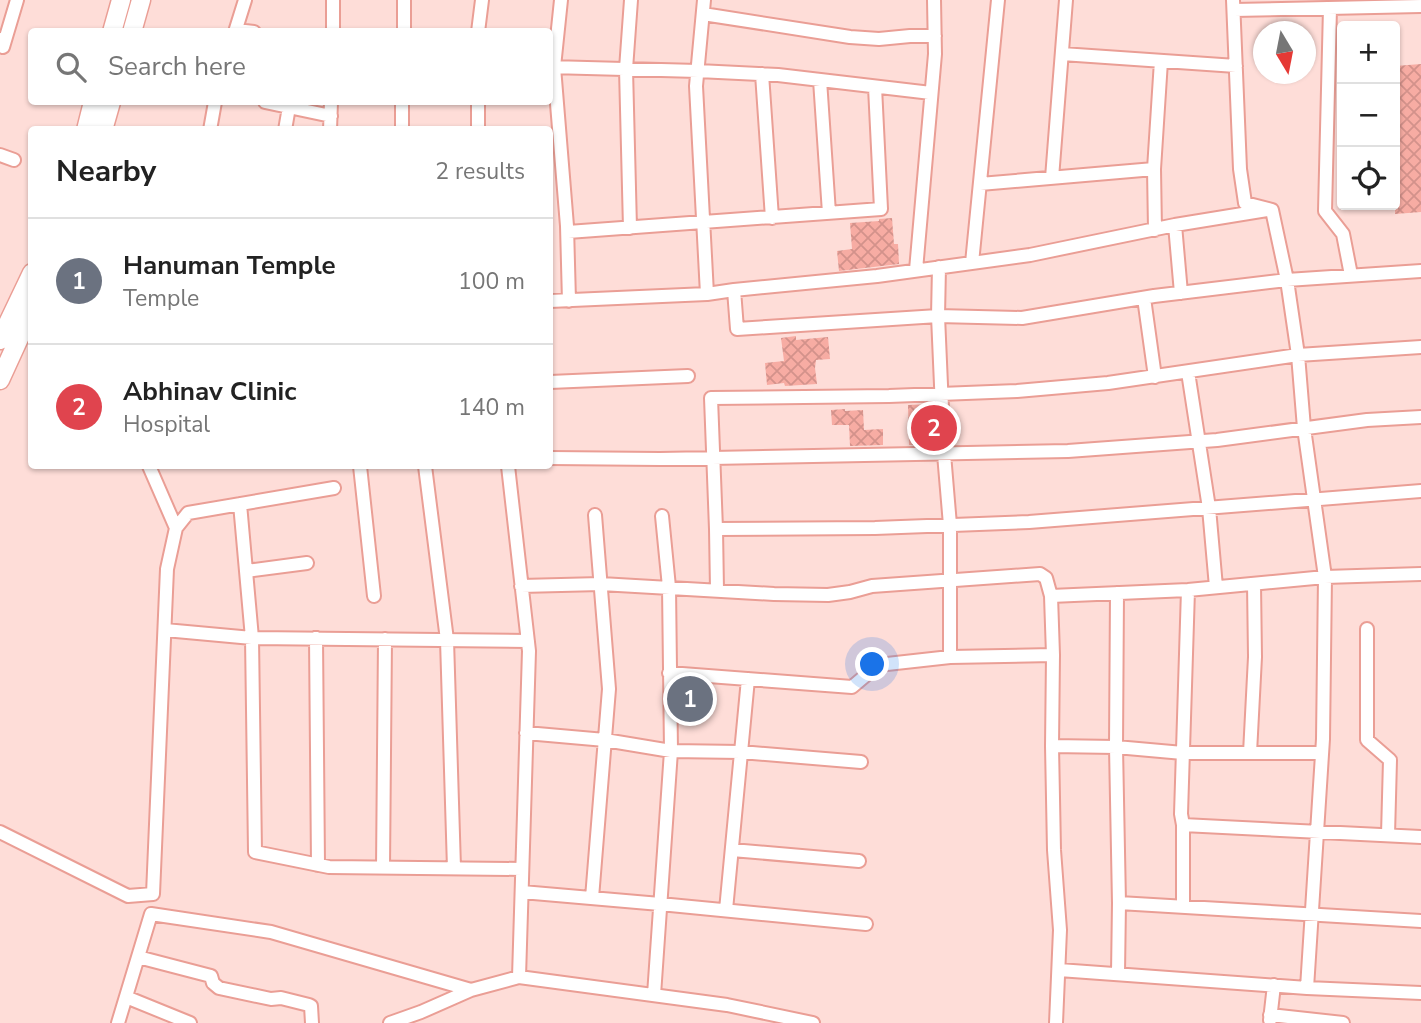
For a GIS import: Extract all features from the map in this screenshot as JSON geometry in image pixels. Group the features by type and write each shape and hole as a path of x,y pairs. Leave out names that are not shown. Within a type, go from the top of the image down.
{"highway":[{"path":"113,28 121,0"},
{"path":"133,28 141,0"},
{"path":"87,126 92,105"},
{"path":"104,126 110,105"},
{"path":"0,340 28,281"},
{"path":"0,380 28,319"}],"street":[{"path":"1,46 17,0"},
{"path":"236,28 245,0"},
{"path":"333,0 333,28"},
{"path":"404,0 404,28"},
{"path":"478,28 482,0"},
{"path":"553,60 561,0"},
{"path":"630,228 626,69 631,0"},
{"path":"916,270 935,36 934,0"},
{"path":"972,263 998,0"},
{"path":"1052,178 1066,0"},
{"path":"1272,210 1245,203 1240,169 1233,5 1330,8 1421,6"},
{"path":"707,294 696,86 703,7 850,37 879,39 935,36"},
{"path":"1330,8 1325,211 1343,234 1351,275"},
{"path":"1062,54 1236,66"},
{"path":"1155,230 1154,169 1161,61"},
{"path":"553,67 762,74 931,93"},
{"path":"762,74 772,218"},
{"path":"820,80 829,213"},
{"path":"568,232 881,209 876,87"},
{"path":"553,92 556,169 568,232 569,300"},
{"path":"212,126 215,105"},
{"path":"279,105 331,116"},
{"path":"330,126 331,105"},
{"path":"402,105 402,126"},
{"path":"478,105 478,126"},
{"path":"286,126 289,107"},
{"path":"0,155 14,160"},
{"path":"980,184 1154,169"},
{"path":"553,302 707,294 877,276 1030,255 1175,225 1272,210"},
{"path":"1272,210 1287,280 1298,355 1304,428 1325,577 1322,753 1307,988"},
{"path":"1175,225 1181,293"},
{"path":"939,267 941,393 950,525 950,657"},
{"path":"734,290 737,329 938,316 1022,318 1144,298 1287,280 1421,271"},
{"path":"1144,298 1156,377"},
{"path":"717,590 711,398 875,397 1017,391 1156,377 1298,355 1421,347"},
{"path":"1188,372 1209,508 1216,587"},
{"path":"553,382 688,376"},
{"path":"553,458 660,459 1068,451 1199,441 1367,420 1421,417"},
{"path":"150,469 176,528"},
{"path":"360,469 374,596"},
{"path":"425,469 447,640 454,869"},
{"path":"508,469 529,651 519,977"},
{"path":"118,1023 151,914 167,569 176,528 188,513 334,488"},
{"path":"716,529 875,528 1028,522 1421,491"},
{"path":"240,504 252,638 255,852 329,867 522,869"},
{"path":"592,898 609,689 595,515"},
{"path":"654,995 671,751 669,587 662,516"},
{"path":"246,571 307,563"},
{"path":"521,586 601,584 828,595 873,586 1040,574 1046,578 1051,596 1054,850 1060,930 1056,1023"},
{"path":"1051,596 1188,590 1325,577 1421,574"},
{"path":"1250,753 1255,656 1254,584"},
{"path":"1183,906 1181,814 1188,590"},
{"path":"1117,593 1118,974"},
{"path":"1367,629 1367,740 1390,760 1388,835"},
{"path":"164,630 252,638 528,641"},
{"path":"316,638 318,865"},
{"path":"383,868 385,639"},
{"path":"670,673 852,687 878,665 950,657 1053,654"},
{"path":"726,910 748,679"},
{"path":"527,733 605,740 671,751 741,752 861,762"},
{"path":"1052,746 1183,752 1322,753"},
{"path":"1183,825 1421,837"},
{"path":"0,832 128,896 153,894"},
{"path":"732,850 859,861"},
{"path":"522,892 866,924"},
{"path":"1119,903 1421,922"},
{"path":"151,914 271,932 471,990"},
{"path":"138,957 211,976 215,986 219,988 309,1005 312,1023"},
{"path":"1059,970 1307,988 1421,993"},
{"path":"390,1023 471,990 519,977 727,1005 813,1023"},
{"path":"1274,985 1270,1019 1343,1023"},
{"path":"126,997 190,1023"}],"building":[{"path":"1421,64 1421,212 1395,214 1395,210 1400,210 1400,66"},
{"path":"892,218 899,264 839,271 837,251 852,249 850,223"},
{"path":"796,336 796,340 828,337 830,359 816,360 817,384 767,385 765,363 784,361 781,338"},
{"path":"933,404 935,445 909,445 908,405"},
{"path":"831,410 863,410 864,430 883,429 883,445 850,446 849,425 832,425"}],"place":[{"name":"Abhinav Clinic","path":"934,428"},
{"name":"Hanuman Temple","path":"690,699"}]}
